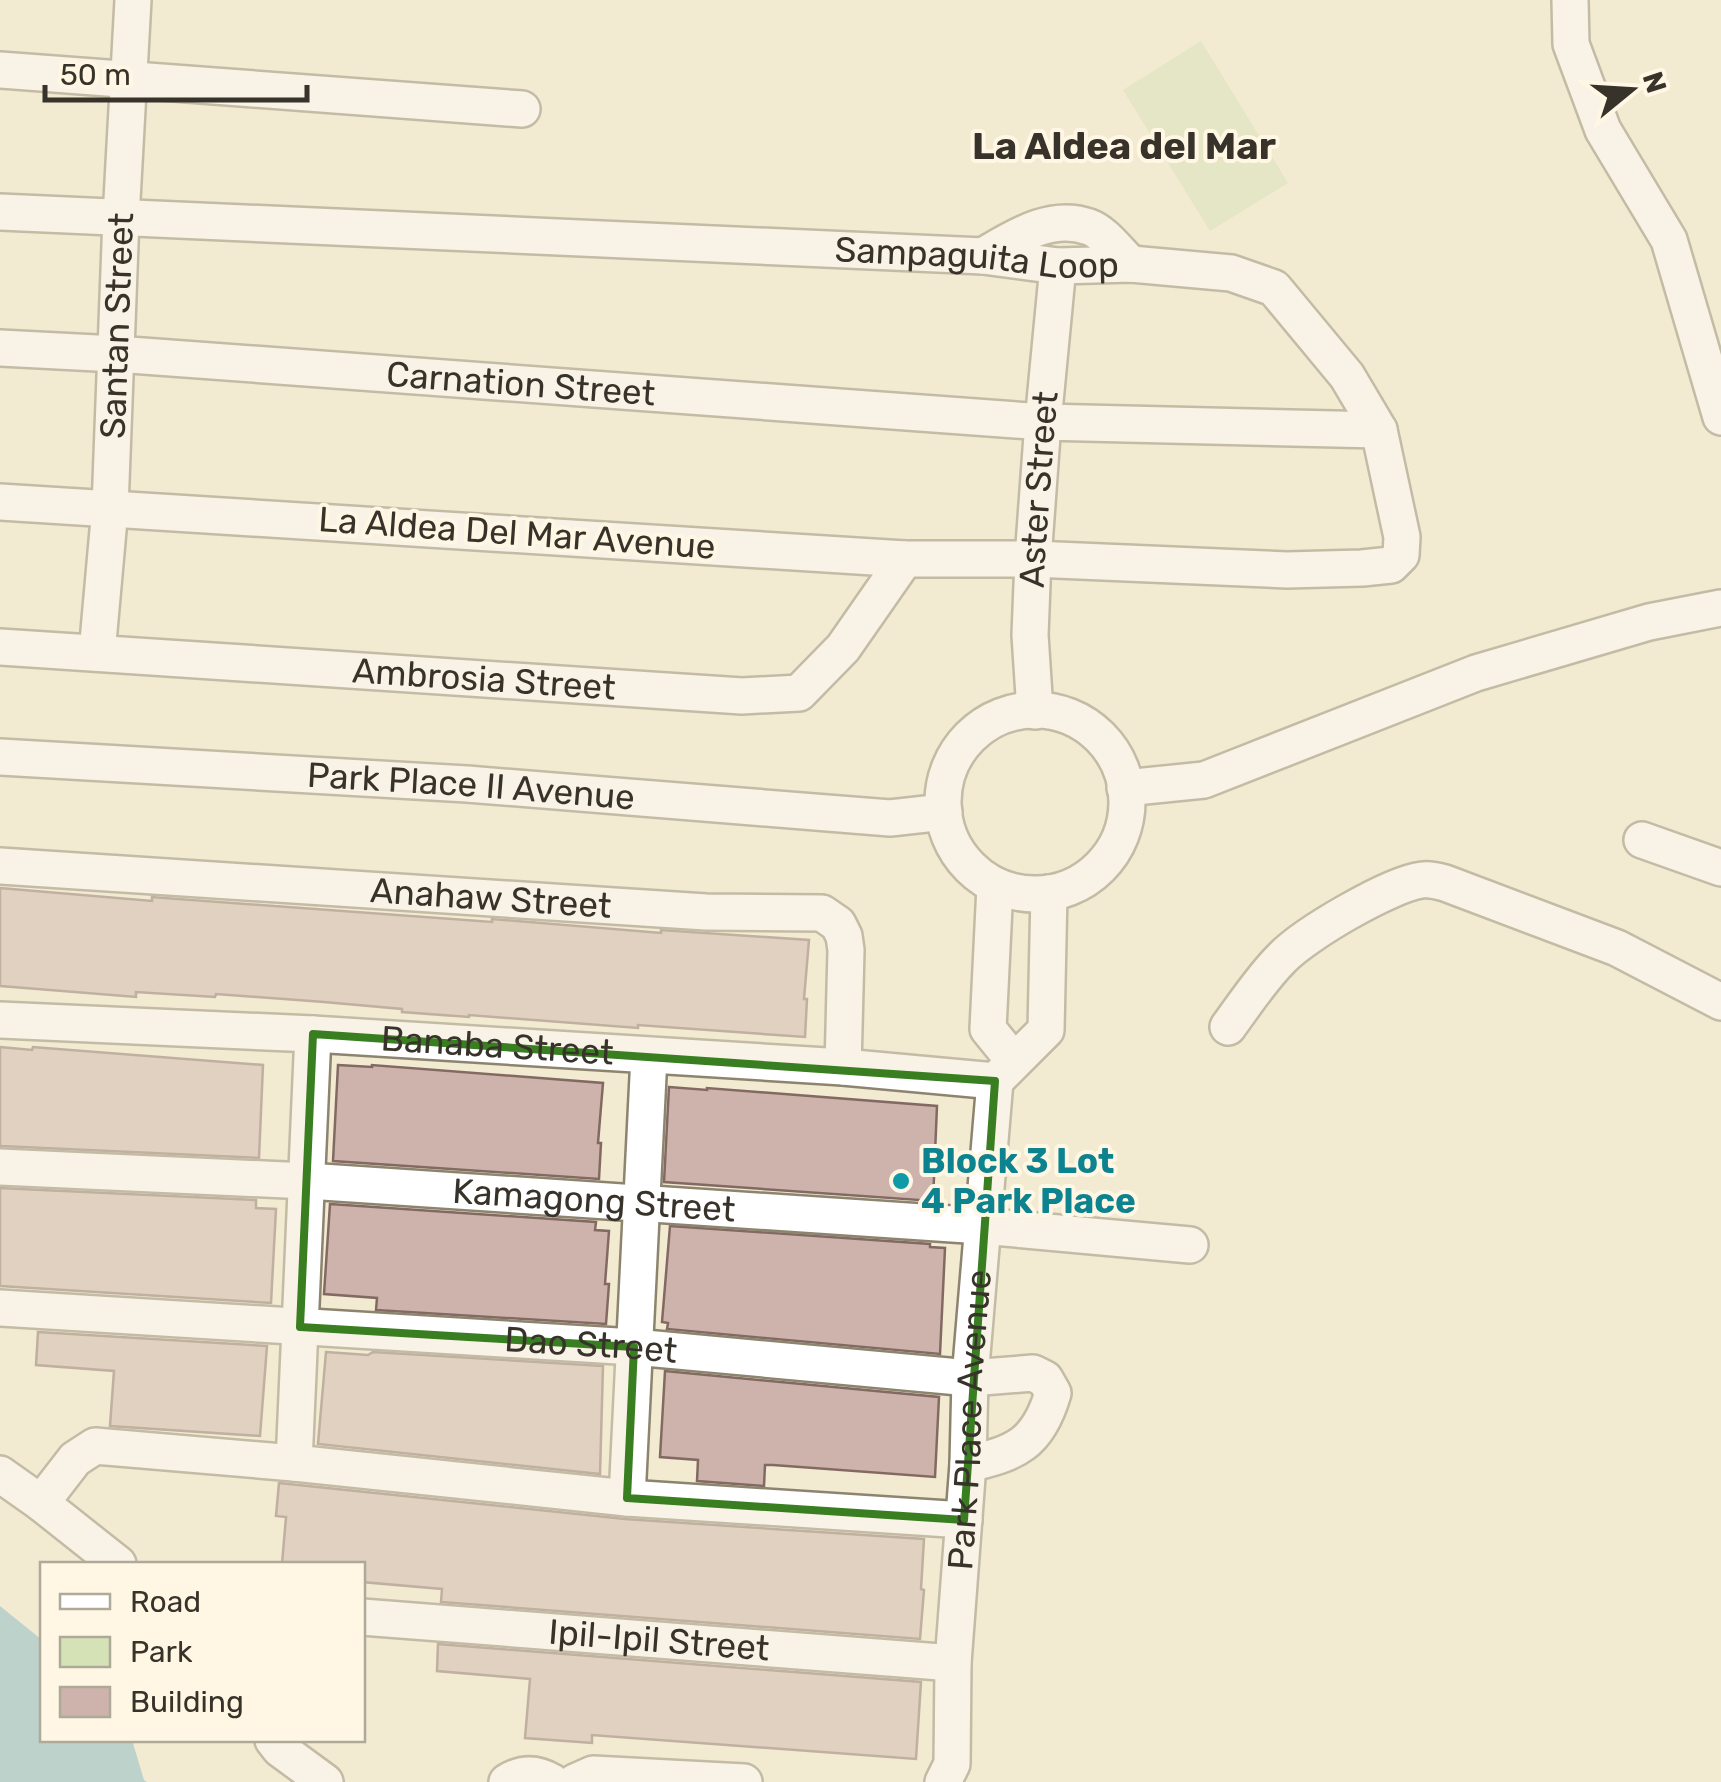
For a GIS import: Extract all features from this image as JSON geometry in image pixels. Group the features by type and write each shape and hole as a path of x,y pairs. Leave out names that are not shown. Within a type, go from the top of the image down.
{"street":[{"name":"Santan Street","path":"97,653 110,508 133,0"},
{"path":"1570,0 1571,44 1577,61 1603,130 1669,240 1721,417"},
{"path":"0,70 522,109"},
{"name":"Sampaguita Loop","path":"0,212 983,256 1058,266 1130,264 1232,272 1274,288 1348,376 1378,430 1402,538 1401,556 1390,565 1362,568 1287,570 1033,559"},
{"path":"983,256 1042,226 1063,222 1092,227 1130,264"},
{"name":"Aster Street","path":"1035,711 1030,635 1033,559 1058,266"},
{"name":"Carnation Street","path":"0,348 1042,422 1378,430"},
{"name":"La Aldea Del Mar Avenue","path":"0,502 905,559 1033,559"},
{"name":"Ambrosia Street","path":"0,648 742,696 799,693 844,648 905,559"},
{"path":"1126,788 1204,780 1476,674 1649,622 1721,608"},
{"path":"1044,710 1073,719 1098,736 1116,759 1126,788 1126,816 1117,844 1100,868 1077,885 1049,894 1021,894 995,886 972,870 956,849 945,824 943,797 947,774 957,752 972,734 992,720 1015,712 1044,710"},
{"name":"Park Place II Avenue","path":"0,757 467,784 890,818 944,812"},
{"path":"1642,840 1721,868"},
{"name":"Anahaw Street","path":"0,866 686,911 822,914 838,924 846,950 843,1066"},
{"path":"1228,1027 1282,957 1296,945 1403,885 1426,879 1617,948 1721,1002"},
{"path":"995,886 988,1029 1004,1071 1046,1030 1049,894"},
{"name":"Banaba Street","path":"0,1020 313,1034 843,1066 1004,1071"},
{"path":"294,1464 313,1034"},
{"path":"626,1498 649,1056"},
{"name":"Park Place Avenue","path":"944,1782 952,1764 953,1663 982,1226 1004,1071"},
{"name":"Kamagong Street","path":"0,1167 306,1180 982,1226 1190,1245"},
{"name":"Dao Street","path":"0,1308 634,1347 970,1378 1032,1373 1045,1379 1053,1393 1048,1410 1022,1446 1006,1455 968,1464"},
{"path":"41,1502 75,1459 95,1446 626,1498 964,1520"},
{"path":"0,1474 116,1562"},
{"name":"Ipil-Ipil Street","path":"365,1618 953,1663"},
{"path":"275,1742 325,1782"},
{"path":"507,1782 532,1774 552,1782"},
{"path":"576,1782 593,1774 744,1782"}],"highlighted area":[{"path":"313,1034 995,1081 964,1520 627,1498 634,1347 300,1327"}],"green space":[{"path":"1201,41 1288,183 1210,231 1123,90"}],"water":[{"path":"0,1606 40,1638 40,1742 133,1742 147,1782 0,1782"}],"building":[{"path":"0,888 152,901 152,897 809,940 805,1037 469,1017 216,994 215,997 136,992 136,997 0,986"},
{"path":"0,1047 263,1065 259,1158 0,1146"},
{"path":"338,1065 603,1083 599,1179 333,1161"},
{"path":"669,1087 937,1106 933,1201 664,1182"},
{"path":"0,1188 256,1200 256,1208 276,1209 271,1303 0,1286"},
{"path":"330,1204 596,1222 595,1230 609,1231 606,1324 376,1310 377,1298 324,1294"},
{"path":"670,1226 945,1248 940,1354 667,1329 668,1323 662,1322"},
{"path":"38,1332 267,1346 260,1436 110,1426 114,1371 36,1365"},
{"path":"326,1352 603,1366 600,1474 318,1444"},
{"path":"665,1371 939,1397 935,1477 765,1465 764,1486 697,1481 698,1460 660,1457"},
{"path":"279,1483 625,1519 924,1539 920,1639 441,1602 442,1589 365,1582 365,1562 282,1562 286,1517 276,1516"},
{"path":"438,1644 921,1682 916,1759 592,1735 592,1743 525,1738 530,1679 437,1671"}],"place":[{"name":"Block 3 Lot 4 Park Place","path":"901,1181"}],"district":[{"name":"La Aldea del Mar","path":"1124,146"}]}
